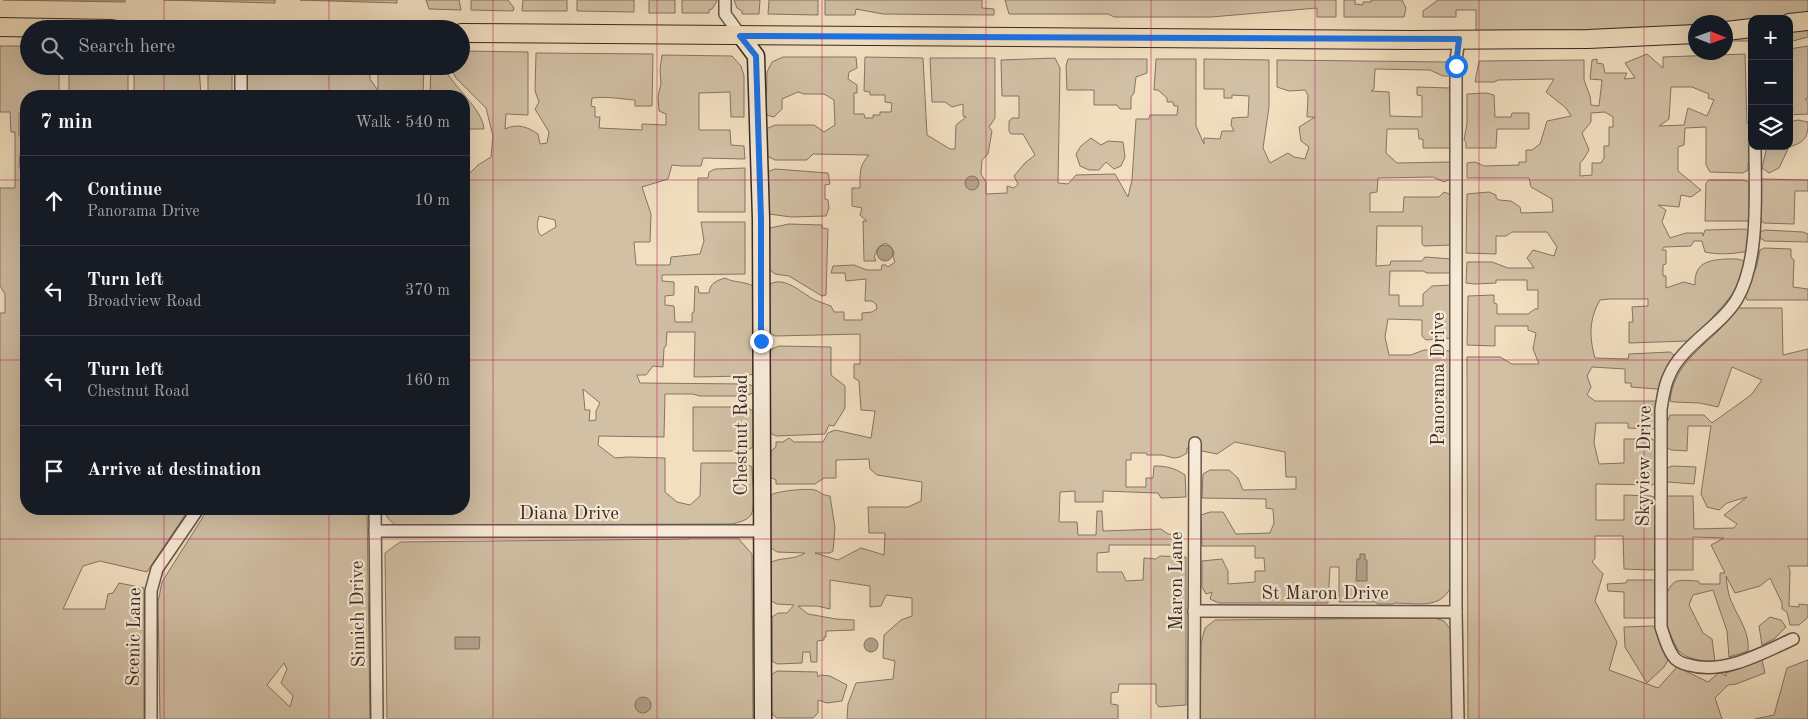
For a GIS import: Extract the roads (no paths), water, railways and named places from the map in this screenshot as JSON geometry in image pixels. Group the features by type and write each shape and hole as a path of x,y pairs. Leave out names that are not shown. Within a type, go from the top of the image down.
{"main road":[{"path":"1793,23 1808,21"},
{"path":"0,27 20,27"},
{"path":"1733,30 1748,28"},
{"path":"470,33 1459,39 1588,39 1688,34"}],"street":[{"path":"724,0 724,14 740,36"},
{"name":"Chestnut Road","path":"740,36 756,56 761,219 763,719"},
{"name":"Panorama Drive","path":"1458,719 1456,612 1456,60 1459,39"},
{"path":"241,75 242,90"},
{"name":"Skyview Drive","path":"1755,150 1753,253 1746,282 1736,301 1683,355 1669,375 1661,409 1661,627 1673,656 1684,664 1702,668 1724,666 1757,655 1793,639"},
{"name":"Maron Lane","path":"1194,719 1195,443"},
{"name":"Scenic Lane","path":"151,719 150,590 157,569 194,515"},
{"name":"Simich Drive","path":"375,515 377,719"},
{"name":"Diana Drive","path":"375,531 762,531"},
{"name":"St Maron Drive","path":"1194,611 1456,612"}]}
